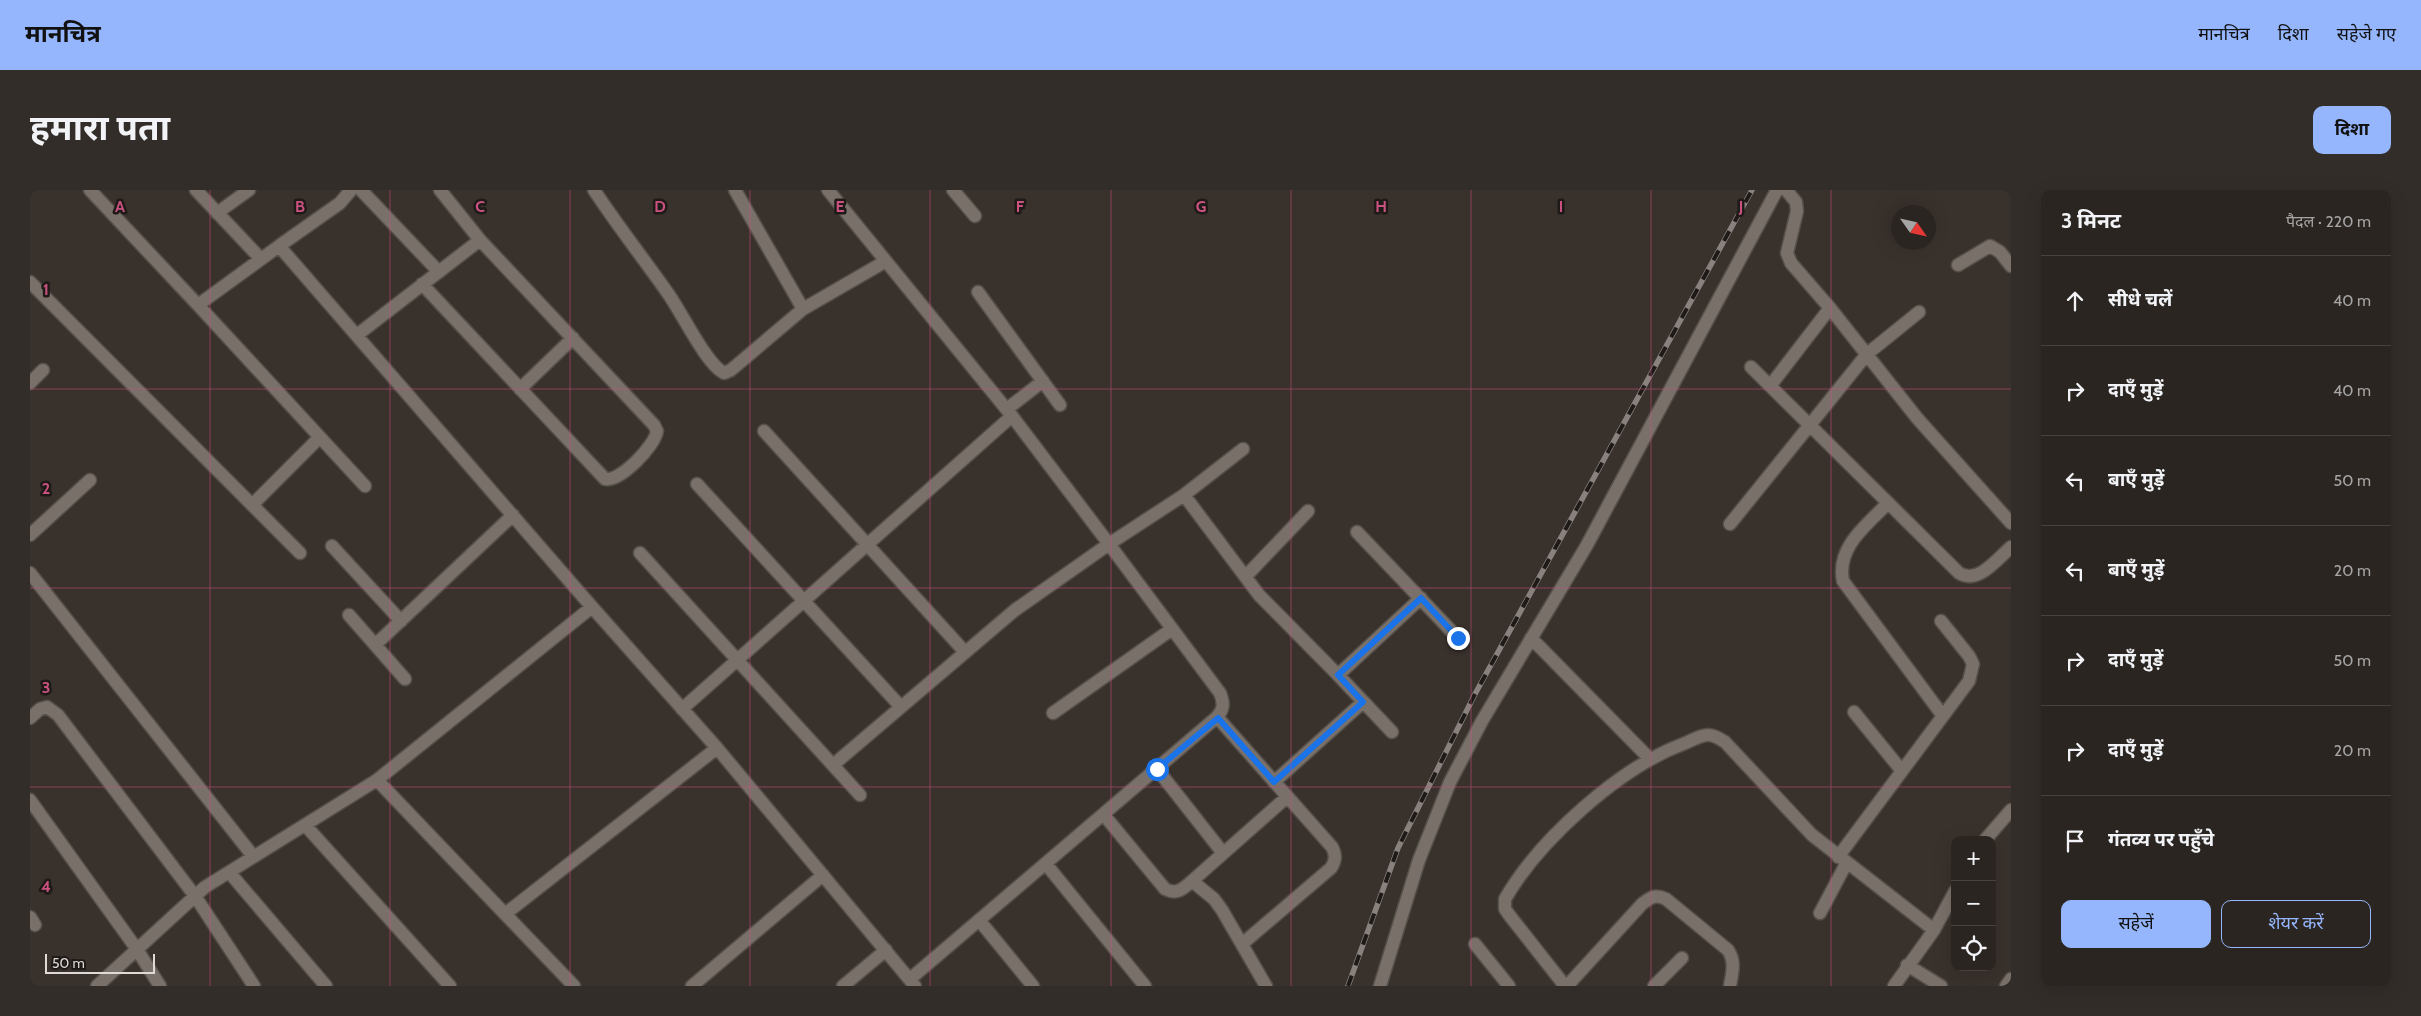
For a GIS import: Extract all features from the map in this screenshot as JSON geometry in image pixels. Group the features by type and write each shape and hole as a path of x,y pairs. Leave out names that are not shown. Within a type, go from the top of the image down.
{"street":[{"path":"90,190 365,486"},
{"path":"100,200 109,190"},
{"path":"196,190 260,258"},
{"path":"217,213 249,190"},
{"path":"198,306 260,258 340,203 351,190"},
{"path":"362,190 439,272"},
{"path":"422,284 605,479 611,480 619,476 652,445 657,431 654,425 480,240 440,190"},
{"path":"594,190 622,232 667,292 717,370 724,373 731,370 803,309 886,261"},
{"path":"735,190 803,309"},
{"path":"280,246 592,608 717,748 912,982 980,920 1218,718 1223,702 1220,694 1009,412 828,190"},
{"path":"952,190 975,216"},
{"path":"1384,984 1419,860 1450,782 1482,721 1587,545 1777,190"},
{"path":"1786,190 1796,202 1797,211 1787,253 1791,263 1830,308 1917,418 2011,524"},
{"path":"357,335 480,240"},
{"path":"1958,265 1990,246 2000,252 2011,266"},
{"path":"30,282 300,553"},
{"path":"978,292 1060,405"},
{"path":"1770,386 1830,308"},
{"path":"1730,524 1867,354 1919,312"},
{"path":"520,389 573,338"},
{"path":"1751,367 1965,577 1972,578 1980,574 2011,547"},
{"path":"30,383 43,370"},
{"path":"682,709 867,545 1042,381"},
{"path":"764,431 965,652"},
{"path":"252,505 320,437"},
{"path":"833,765 1015,610 1109,544 1184,495 1243,449"},
{"path":"30,535 90,480"},
{"path":"697,484 901,707"},
{"path":"1184,495 1269,607 1392,732"},
{"path":"1888,502 1852,539 1844,556 1841,570 1843,581 1943,716"},
{"path":"1246,576 1308,511"},
{"path":"375,645 513,515"},
{"path":"1357,532 1458,638"},
{"path":"332,546 401,621"},
{"path":"640,553 860,795"},
{"path":"30,572 253,856"},
{"path":"1338,675 1421,598"},
{"path":"97,986 136,948 195,896 253,856 377,780 592,608"},
{"path":"349,615 405,679"},
{"path":"1820,914 1842,860 1902,771 1969,681 1973,664 1941,621"},
{"path":"1053,713 1172,629"},
{"path":"1531,638 1650,759"},
{"path":"1274,782 1363,702"},
{"path":"30,718 40,709 47,707 58,715 195,896 254,986"},
{"path":"1854,712 1902,771"},
{"path":"1218,718 1332,847 1336,854 1331,868 1242,944"},
{"path":"1730,986 1734,964 1733,957 1728,950 1666,899 1658,895 1652,896 1642,904 1566,986 1505,909 1505,899 1565,824 1628,772 1668,750 1706,735 1715,736 1725,742 1812,835 1934,930"},
{"path":"505,914 717,748"},
{"path":"1157,769 1223,853"},
{"path":"377,780 574,986"},
{"path":"1104,815 1165,888 1173,892 1180,891 1192,881 1287,796"},
{"path":"30,800 136,948 160,986"},
{"path":"1988,836 2011,810"},
{"path":"305,825 450,986"},
{"path":"1046,864 1145,986"},
{"path":"229,872 326,986"},
{"path":"692,986 823,875"},
{"path":"1192,881 1214,899 1266,986"},
{"path":"1894,986 1907,965 1934,930 1951,898"},
{"path":"980,920 1033,986"},
{"path":"1474,944 1509,986"},
{"path":"843,986 886,950"},
{"path":"1654,986 1682,958"},
{"path":"1907,965 1941,986"},
{"path":"2006,986 2011,979"}],"railway":[{"path":"1348,986 1398,848 1475,694 1752,190"}],"route":[{"path":"1157,769 1218,718 1274,782 1363,702 1338,675 1421,598 1458,638"}]}
